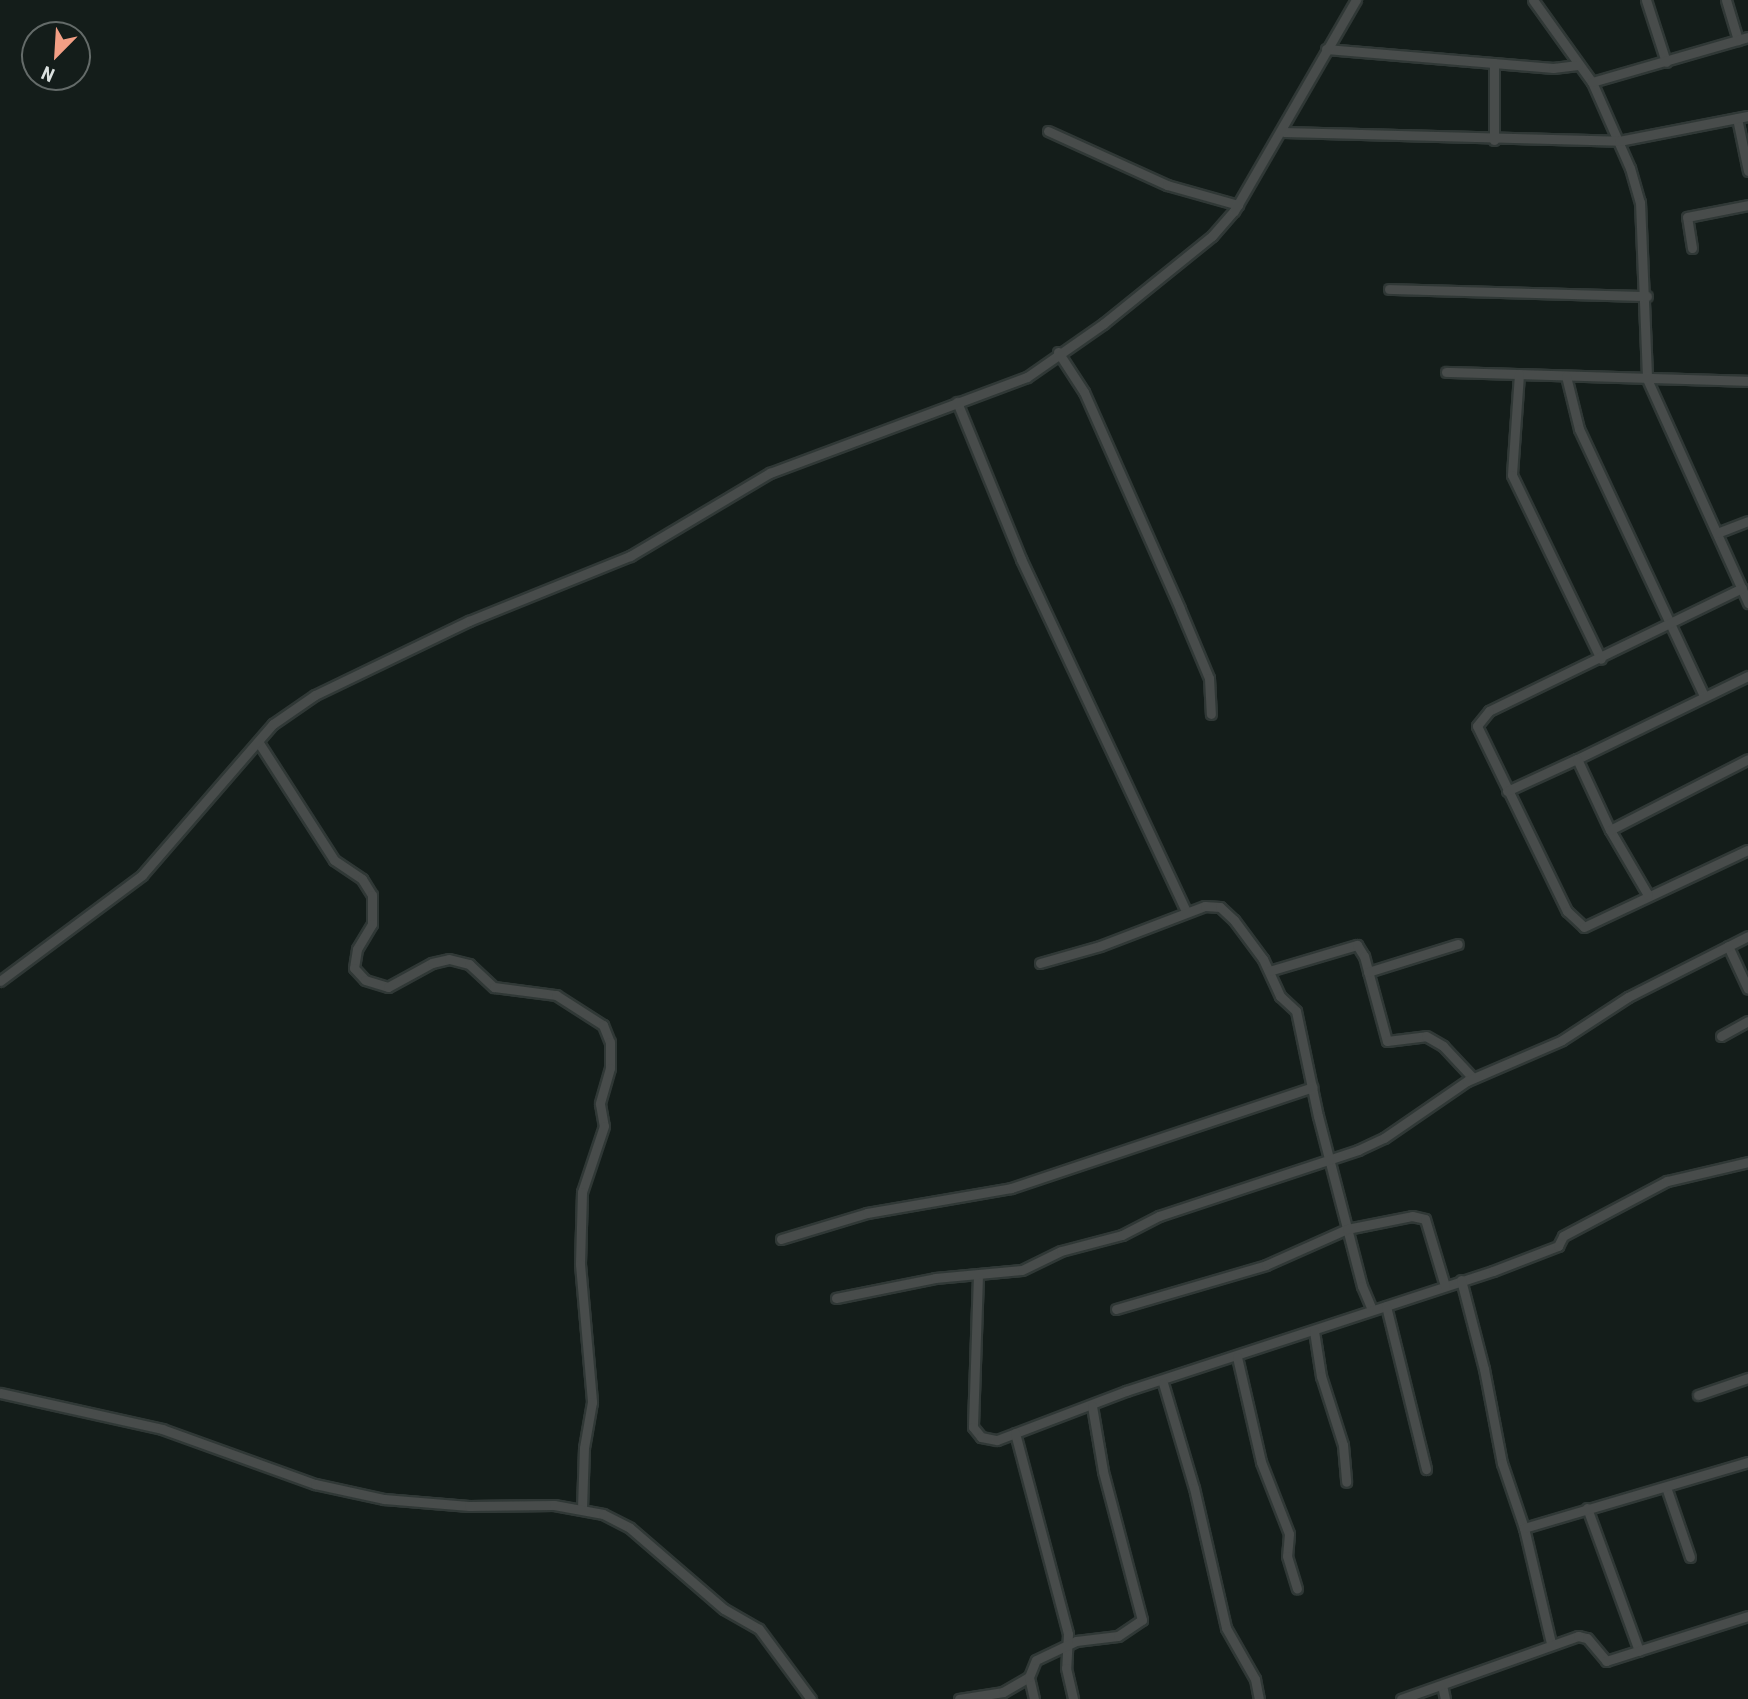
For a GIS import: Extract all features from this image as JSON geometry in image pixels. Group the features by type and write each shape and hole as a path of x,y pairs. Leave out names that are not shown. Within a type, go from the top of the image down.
{"street":[{"path":"0,981 142,875 273,724 355,672 630,556 770,472 1027,377 1058,352 1103,324 1212,236 1238,205 1284,132 1326,49 1356,0"},
{"path":"1533,0 1560,32 1578,65 1592,82 1619,141 1640,202 1647,296 1647,379 1748,603"},
{"path":"1646,0 1666,62"},
{"path":"1592,82 1743,39 1727,0"},
{"path":"1326,49 1553,68 1578,65"},
{"path":"1494,63 1494,140"},
{"path":"1284,132 1494,140 1619,141 1748,116"},
{"path":"1737,118 1748,171"},
{"path":"1048,131 1167,185 1238,205"},
{"path":"1692,248 1687,217 1748,205"},
{"path":"1390,289 1647,296"},
{"path":"1058,352 1084,392 1180,609 1209,678 1211,714"},
{"path":"1446,372 1748,382"},
{"path":"1519,374 1512,475 1601,659"},
{"path":"1566,376 1579,429 1673,624 1704,696"},
{"path":"957,402 980,466 1021,559 1186,912"},
{"path":"1717,533 1748,521"},
{"path":"1742,588 1480,718 1482,741 1574,922 1584,927 1597,924 1648,895 1748,850"},
{"path":"1507,791 1748,676"},
{"path":"259,743 334,860 362,879 372,895 372,924 357,949 354,968 365,980 388,987 432,963 449,959 469,964 494,987 556,995 603,1025 610,1042 610,1068 600,1104 604,1126 582,1192 581,1217 592,1402 584,1448 582,1509"},
{"path":"1577,758 1610,830 1648,895"},
{"path":"1610,830 1748,759"},
{"path":"1041,963 1100,946 1186,912 1214,904 1241,927 1269,971 1280,996 1296,1012 1347,1229 1372,1310"},
{"path":"836,1298 935,1278 1027,1268 1061,1251 1109,1239 1160,1216 1331,1159 1384,1138 1473,1078 1562,1040 1628,997 1748,936"},
{"path":"1269,971 1350,943 1364,956 1387,1041 1426,1036 1443,1045 1473,1078"},
{"path":"1368,972 1458,944"},
{"path":"1727,946 1748,989"},
{"path":"1721,1036 1748,1021"},
{"path":"781,1239 867,1213 1011,1188 1313,1087"},
{"path":"978,1275 973,1427 989,1440 1163,1383 1558,1246 1563,1236 1667,1181 1748,1162"},
{"path":"1116,1309 1266,1265 1347,1229 1412,1216 1425,1219 1445,1286"},
{"path":"1461,1280 1485,1369 1502,1463 1524,1528 1551,1643"},
{"path":"1386,1306 1426,1469"},
{"path":"1314,1331 1321,1376 1343,1445 1346,1482"},
{"path":"1237,1357 1261,1462 1289,1534 1287,1556 1297,1589"},
{"path":"1698,1395 1748,1378"},
{"path":"1163,1383 1194,1488 1226,1628 1255,1679 1259,1699"},
{"path":"0,1393 162,1429 315,1484 384,1499 582,1509 630,1528 724,1609 759,1629 811,1699"},
{"path":"1034,1699 1029,1677 1036,1660 1068,1643 1118,1636 1142,1620 1103,1471 1092,1406"},
{"path":"1015,1433 1068,1643 1066,1668 1073,1699"},
{"path":"1524,1528 1748,1462"},
{"path":"1666,1487 1690,1557"},
{"path":"1587,1508 1639,1651"},
{"path":"1401,1699 1551,1643 1582,1636 1604,1661 1748,1616"},
{"path":"959,1699 1003,1692 1029,1677"},
{"path":"1442,1685 1445,1699"}]}
